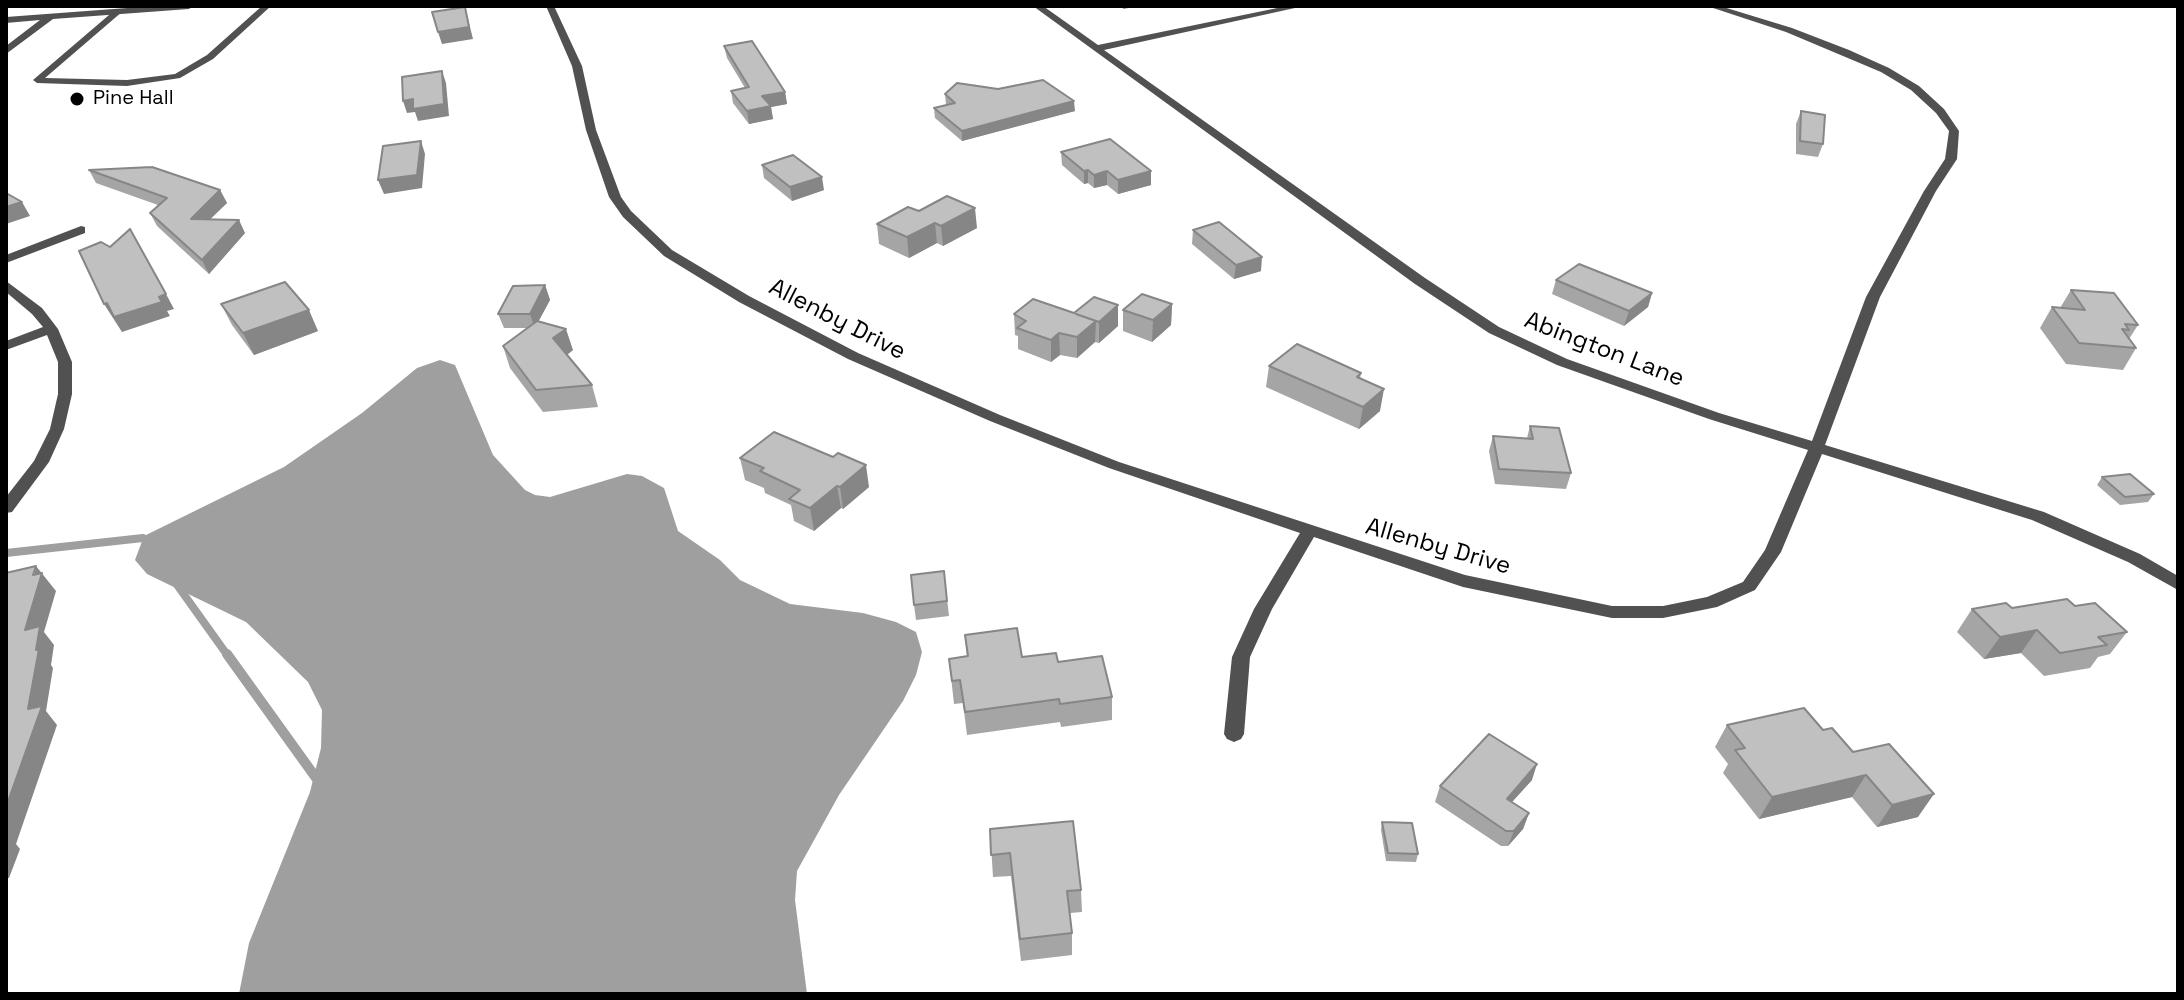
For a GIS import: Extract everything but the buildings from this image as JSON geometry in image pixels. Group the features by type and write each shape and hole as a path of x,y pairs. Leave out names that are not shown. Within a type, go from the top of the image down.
{"street":[{"path":"6,51 64,6"},
{"path":"6,20 189,6"},
{"name":"Allenby Drive","path":"550,6 577,66 591,130 613,193 627,214 668,253 744,299 853,356 982,413 1114,465 1478,584 1612,612 1663,612 1711,603 1749,586 1773,552 1817,447 1873,297 1930,191 1951,159 1954,131 1940,111 1915,88 1885,70 1789,30 1711,6"},
{"name":"Abington Lane","path":"1037,6 1407,272 1494,330 1562,362 1714,416 2038,516 2134,558 2178,584"},
{"path":"1098,48 1300,6"},
{"path":"6,259 81,230"},
{"path":"6,285 37,311 51,329 65,362 65,394 57,429 41,462 6,508"},
{"path":"6,346 51,329"},
{"path":"1234,734 1241,657 1263,609 1309,531"}],"lane":[{"path":"119,11 37,80 127,83 177,76 210,57 267,6"}],"shaded area":[{"path":"440,360 455,365 493,455 525,490 550,497 627,474 642,476 664,488 678,531 720,560 740,580 790,604 863,613 896,622 916,632 922,652 916,675 903,701 839,795 797,871 795,900 807,994 239,994 249,943 310,792 321,748 322,710 308,682 246,622 147,574 135,560 144,536 284,467 362,413 417,368"}],"waterway":[{"path":"6,553 143,538 149,545"},
{"path":"175,582 228,656"},
{"path":"227,654 319,782"}],"place":[{"name":"Pine Hall","path":"77,99"}]}
